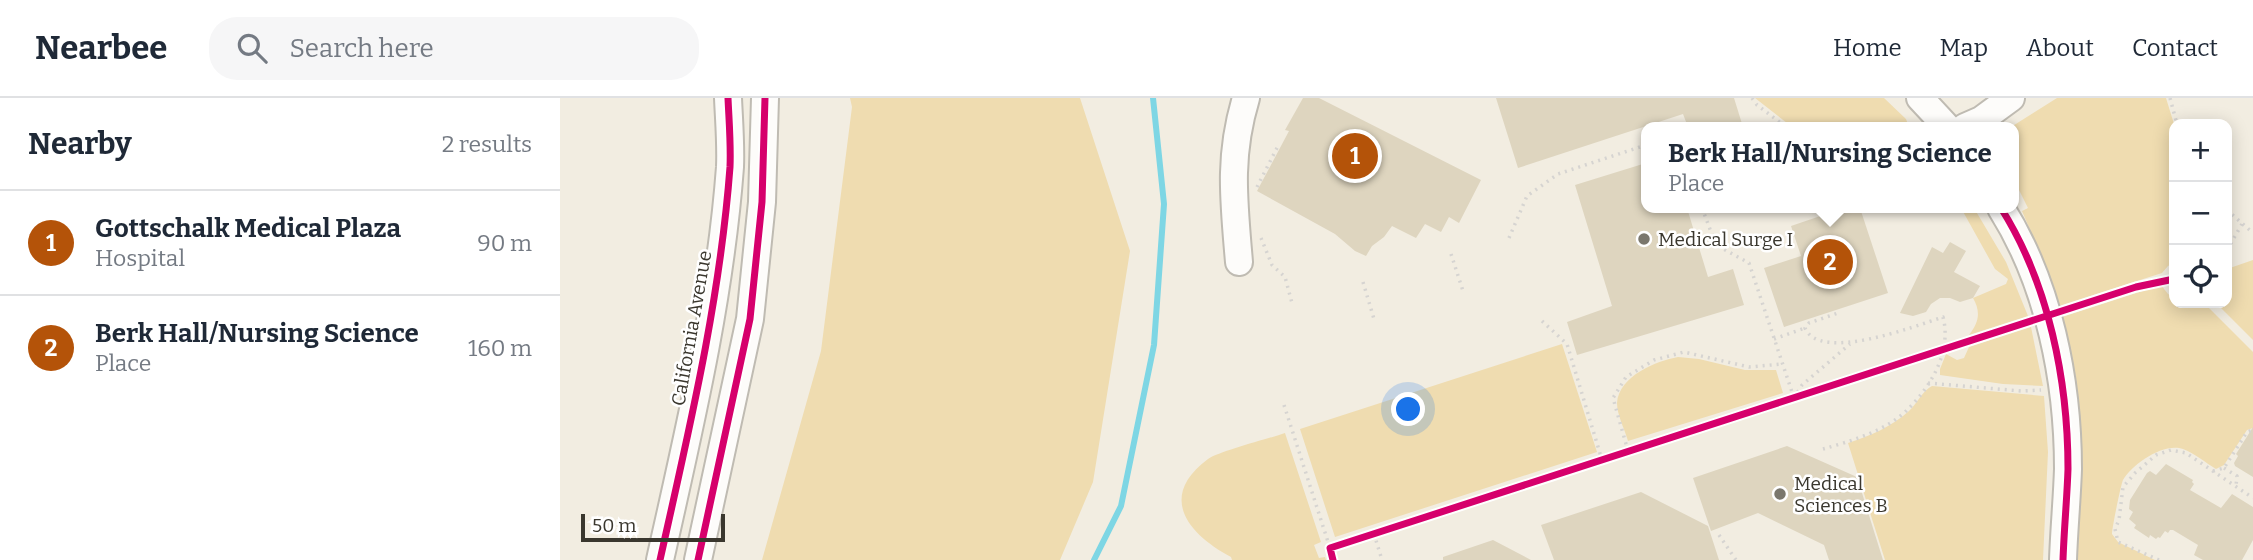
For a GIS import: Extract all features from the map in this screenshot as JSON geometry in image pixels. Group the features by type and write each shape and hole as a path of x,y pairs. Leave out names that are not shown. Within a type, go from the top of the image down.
{"street":[{"name":"California Avenue","path":"660,560 704,365 719,272 730,164 728,98"},
{"path":"698,560 750,319 762,202 765,98"},
{"path":"1239,262 1232,167 1240,119 1247,98"},
{"path":"1920,98 1942,122"},
{"path":"1976,122 2011,98"},
{"path":"2004,213 2025,254 2040,292 2054,341 2063,389 2068,470 2063,560"}],"path":[{"path":"1752,98 1757,106 1779,122"},
{"path":"2170,98 2176,119"},
{"path":"1254,192 1279,144"},
{"path":"1509,238 1527,195 1558,174 1641,147"},
{"path":"1704,213 1716,245 1749,263 1794,398"},
{"path":"2232,215 2253,233"},
{"path":"2230,245 2242,225"},
{"path":"1259,234 1272,265 1285,276 1292,303"},
{"path":"1451,254 1463,292"},
{"path":"1363,282 1374,319"},
{"path":"1774,339 1805,328 1809,323 1838,311"},
{"path":"1805,328 1809,336 1816,341 1851,343 1886,336 1943,317 1947,332 1943,356 1928,383 1907,411 1854,440 1823,449"},
{"path":"1542,321 1567,344 1602,460"},
{"path":"1794,398 1802,385 1851,343"},
{"path":"1933,352 1958,344"},
{"path":"1628,451 1613,398 1626,377 1654,360 1684,352 1749,366 1782,364"},
{"path":"1928,383 2021,391 2063,389"},
{"path":"1781,402 1806,394"},
{"path":"1284,405 1334,560"},
{"path":"2213,471 2224,468 2247,432 2253,430"},
{"path":"1590,464 1641,447"},
{"path":"2159,560 2118,542 2115,529 2119,520 2123,487 2156,455 2171,450 2186,453 2253,498"},
{"path":"2224,468 2237,476 2236,486"},
{"path":"1363,537 1387,530"},
{"path":"1374,534 1382,560"},
{"path":"1719,535 1736,560"},
{"path":"1330,548 1341,544"}],"shaded area":[{"path":"850,98 1080,98 1130,251 1093,482 1060,560 762,560 821,351 852,107"},
{"path":"1755,98 1884,98 1907,122 1786,122"},
{"path":"2057,98 2166,98 2172,119 2169,119 2169,266 2162,273 2059,306 2022,211 2028,208 2019,190 2019,122"},
{"path":"1964,213 1977,213 2006,262 2028,316 1969,335 1978,317 1973,298 2006,284 2008,279 1995,269"},
{"path":"2253,260 2253,340 2221,308 2232,308 2232,267"},
{"path":"2161,285 2169,294 2169,308 2209,308 2253,352 2253,428 2247,430 2224,465 2216,469 2183,449 2167,449 2141,461 2123,480 2112,534 2118,542 2155,560 2075,560 2081,441 2076,378 2062,317"},
{"path":"2031,327 2043,386 2003,384 1940,375 1946,354 1957,360 1964,358 1969,347"},
{"path":"1562,344 1597,452 1335,537 1300,429"},
{"path":"1678,357 1745,370 1776,370 1783,393 1628,441 1617,403 1619,393 1640,371"},
{"path":"1932,386 2044,396 2048,452 2043,560 1885,560 1848,443 1895,422"},
{"path":"1285,433 1321,542 1314,545 1319,558 1325,557 1326,560 1232,560 1191,526 1184,514 1184,487 1193,473 1208,459"}],"building":[{"path":"1303,98 1319,98 1481,180 1459,223 1449,217 1441,232 1425,224 1416,238 1392,226 1366,256 1355,251 1335,234 1257,191"},
{"path":"1496,98 1734,98 1741,122 1686,122 1683,114 1659,122 1641,122 1641,128 1518,168"},
{"name":"Medical Surge I","path":"1641,165 1641,213 1689,213 1708,277 1733,269 1744,305 1577,355 1567,322 1612,306 1575,185"},
{"path":"1829,213 1862,213 1888,293 1784,327 1764,268 1801,256 1791,226"},
{"path":"1950,242 1966,251 1954,272 1980,286 1973,298 1960,302 1940,298 1931,304 1926,312 1913,316 1900,313 1932,247 1943,253"},
{"path":"2253,427 2253,477 2234,463 2238,456 2236,454"},
{"name":"Medical Sciences B","path":"1787,446 1857,477 1883,560 1829,560 1824,545 1758,513 1711,531 1693,478"},
{"path":"2166,464 2193,480 2194,484 2190,490 2221,508 2232,494 2253,507 2253,540 2242,560 2203,560 2194,555 2198,545 2173,530 2168,533 2165,531 2156,539 2150,535 2149,538 2134,528 2136,525 2129,519 2133,512 2129,509 2130,500 2147,473 2150,471 2156,475"},
{"path":"1641,492 1708,526 1719,560 1554,560 1541,525"},
{"path":"1493,540 1531,560 1443,560 1443,557"}],"waterway":[{"path":"1094,560 1121,506 1154,345 1164,204 1153,98"}],"cycle path":[{"path":"660,560 702,365 719,267 730,167 728,98"},
{"path":"698,560 750,319 762,202 765,98"},
{"path":"2004,213 2032,268 2052,334 2059,368 2068,469 2063,560"},
{"path":"1333,560 1330,548 2136,287 2169,280"}],"place":[{"name":"Gottschalk Medical Plaza","path":"1355,156"},
{"name":"Medical Surge I","path":"1644,239"},
{"name":"Berk Hall/Nursing Science","path":"1830,262"},
{"name":"Medical Sciences B","path":"1780,494"}]}
